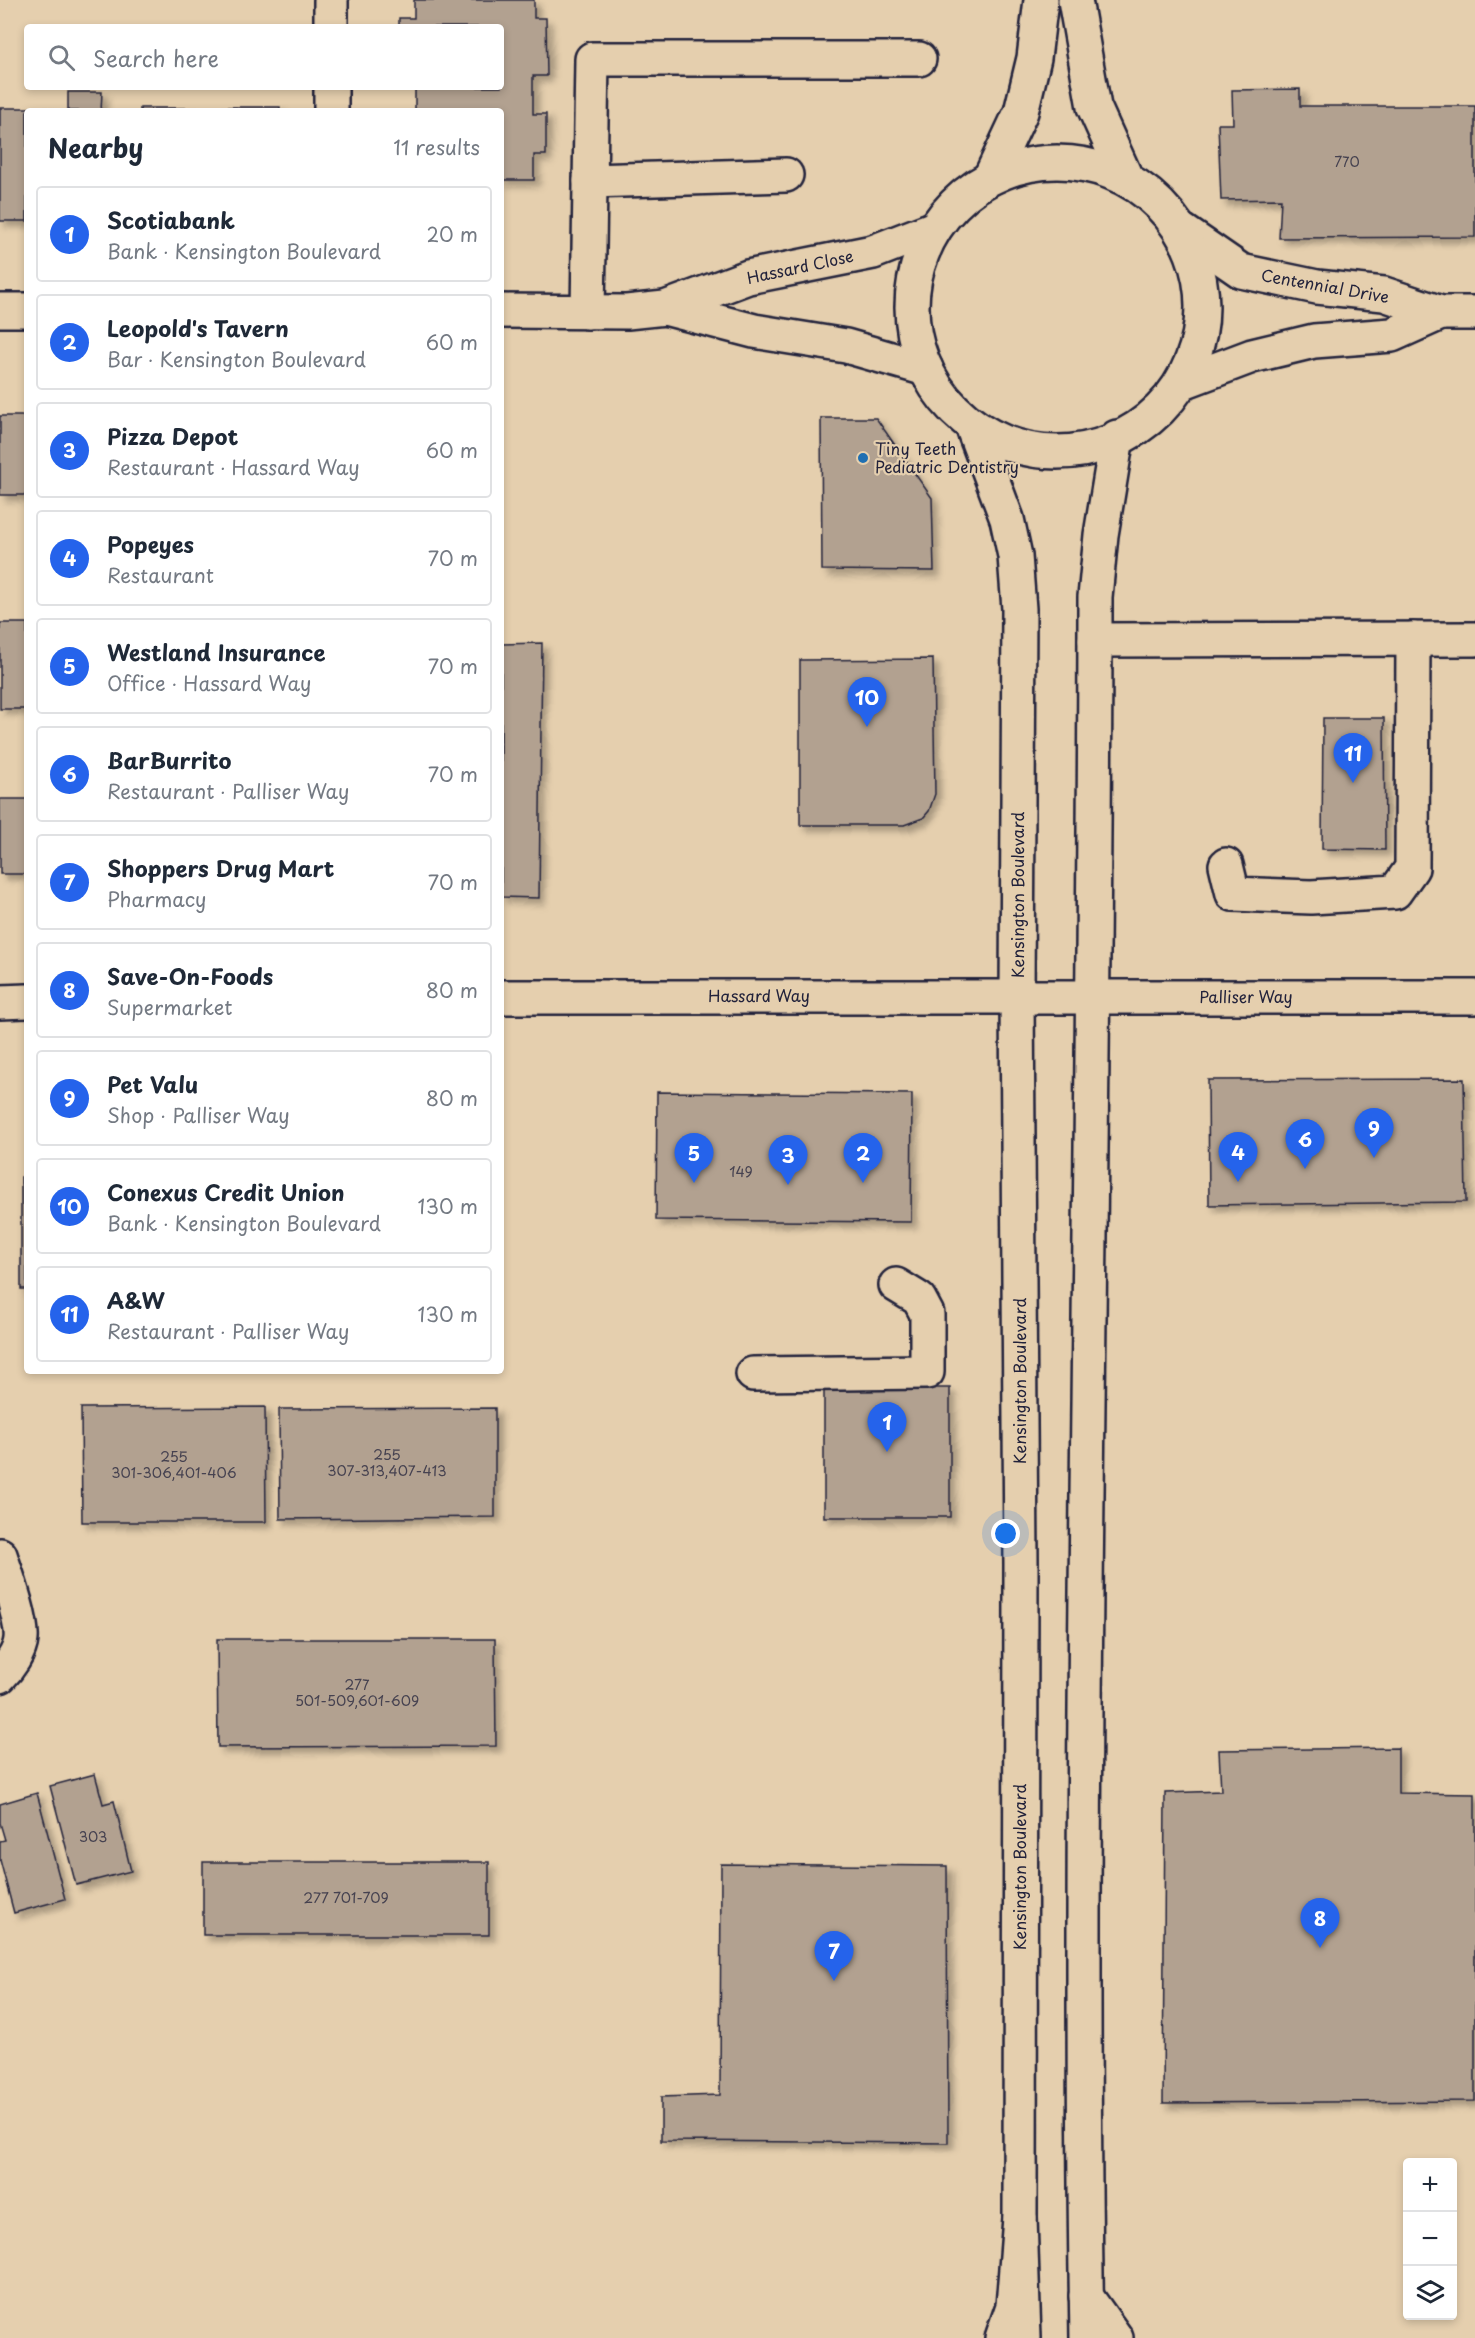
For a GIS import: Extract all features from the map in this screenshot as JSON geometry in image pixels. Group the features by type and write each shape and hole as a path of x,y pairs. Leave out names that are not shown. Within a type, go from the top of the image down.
{"main road":[{"path":"331,0 331,24"},
{"path":"990,178 1021,112 1034,58 1041,0"},
{"path":"1075,0 1094,106 1126,178"},
{"path":"588,312 592,58 919,59"},
{"path":"331,90 331,108"},
{"path":"1034,163 1081,163 1126,178 1158,201 1183,231 1202,280 1202,333 1183,382 1157,414 1117,437 1077,451 1027,449 974,431 949,404 926,369 915,334 912,297 920,261 935,228 959,200 990,178 1034,163"},
{"path":"590,181 786,175"},
{"name":"Hassard Close","path":"504,311 627,312 665,308 748,277 873,252 935,228"},
{"name":"Centennial Drive","path":"1183,231 1241,271 1317,287 1384,294 1465,317"},
{"name":"Hassard Close","path":"665,308 754,331 846,346 926,369"},
{"path":"0,310 24,310"},
{"name":"Centennial Drive","path":"1183,382 1252,356 1314,341 1392,335 1465,317"},
{"name":"Kensington Boulevard","path":"974,431 1005,511 1015,556 1019,609 1017,998 1021,1552 1020,2218 1024,2338"},
{"path":"1087,2338 1084,1712 1093,1077 1095,597 1101,535 1117,437"},
{"path":"1226,865 1233,894 1311,897 1395,892 1412,868 1413,639"},
{"path":"1095,640 1475,639"},
{"name":"Hassard Way","path":"504,997 735,995 1017,998"},
{"name":"Palliser Way","path":"1017,998 1475,997"},
{"path":"0,1002 24,1002"},
{"path":"753,1374 927,1372 927,1314 919,1299 896,1285"},
{"path":"0,1555 16,1609 21,1639 10,1665 0,1676"},
{"path":"1002,2338 1013,2306 1020,2218"},
{"path":"1086,2296 1116,2338"}],"building":[{"path":"414,0 534,0 534,18 546,18 547,76 533,76 533,114 546,114 546,155 534,155 534,180 504,180 504,108 415,108 415,90 504,90 504,24 399,24 399,18 414,18"},
{"path":"1300,89 1300,106 1475,106 1475,237 1279,238 1281,199 1221,200 1218,124 1233,124 1232,90"},
{"path":"68,92 102,92 101,108 68,108"},
{"path":"213,107 280,107 280,108"},
{"path":"0,108 24,108 24,221 0,221"},
{"path":"0,416 24,416 24,495 0,495"},
{"name":"Tiny Teeth Pediatric Dentistry","path":"821,418 876,418 932,498 934,571 822,570"},
{"path":"0,623 24,623 24,709 0,709"},
{"path":"542,643 539,898 504,897 504,644"},
{"path":"933,659 935,794 929,811 923,818 904,825 800,825 800,660"},
{"path":"1323,718 1384,718 1385,850 1322,849"},
{"path":"0,799 24,799 24,874 0,874"},
{"path":"1464,1079 1466,1202 1209,1205 1208,1080"},
{"path":"657,1092 912,1094 911,1222 656,1220"},
{"path":"21,1177 24,1177 24,1289 21,1289"},
{"path":"824,1388 950,1388 950,1517 824,1517"},
{"path":"265,1407 266,1522 82,1522 81,1408"},
{"path":"495,1408 495,1517 280,1519 279,1409"},
{"path":"217,1639 495,1639 496,1746 218,1747"},
{"path":"1398,1748 1398,1793 1475,1794 1475,2101 1163,2103 1165,1793 1221,1791 1219,1750"},
{"path":"95,1774 103,1804 114,1801 131,1871 76,1885 50,1786"},
{"path":"37,1793 65,1899 14,1913 0,1860 0,1841 5,1840 0,1823 0,1804"},
{"path":"203,1862 489,1862 489,1935 203,1935"},
{"path":"721,1864 947,1866 948,2143 661,2141 661,2097 720,2095"}],"place":[{"name":"Tiny Teeth Pediatric Dentistry","path":"863,458"},
{"name":"Conexus Credit Union","path":"867,727"},
{"name":"A&W","path":"1353,783"},
{"name":"Pet Valu","path":"1374,1158"},
{"name":"BarBurrito","path":"1305,1169"},
{"name":"Popeyes","path":"1238,1182"},
{"name":"Westland Insurance","path":"694,1183"},
{"name":"Leopold's Tavern","path":"863,1183"},
{"name":"Pizza Depot","path":"788,1185"},
{"name":"Scotiabank","path":"887,1452"},
{"name":"Save-On-Foods","path":"1320,1948"},
{"name":"Shoppers Drug Mart","path":"834,1981"}]}
